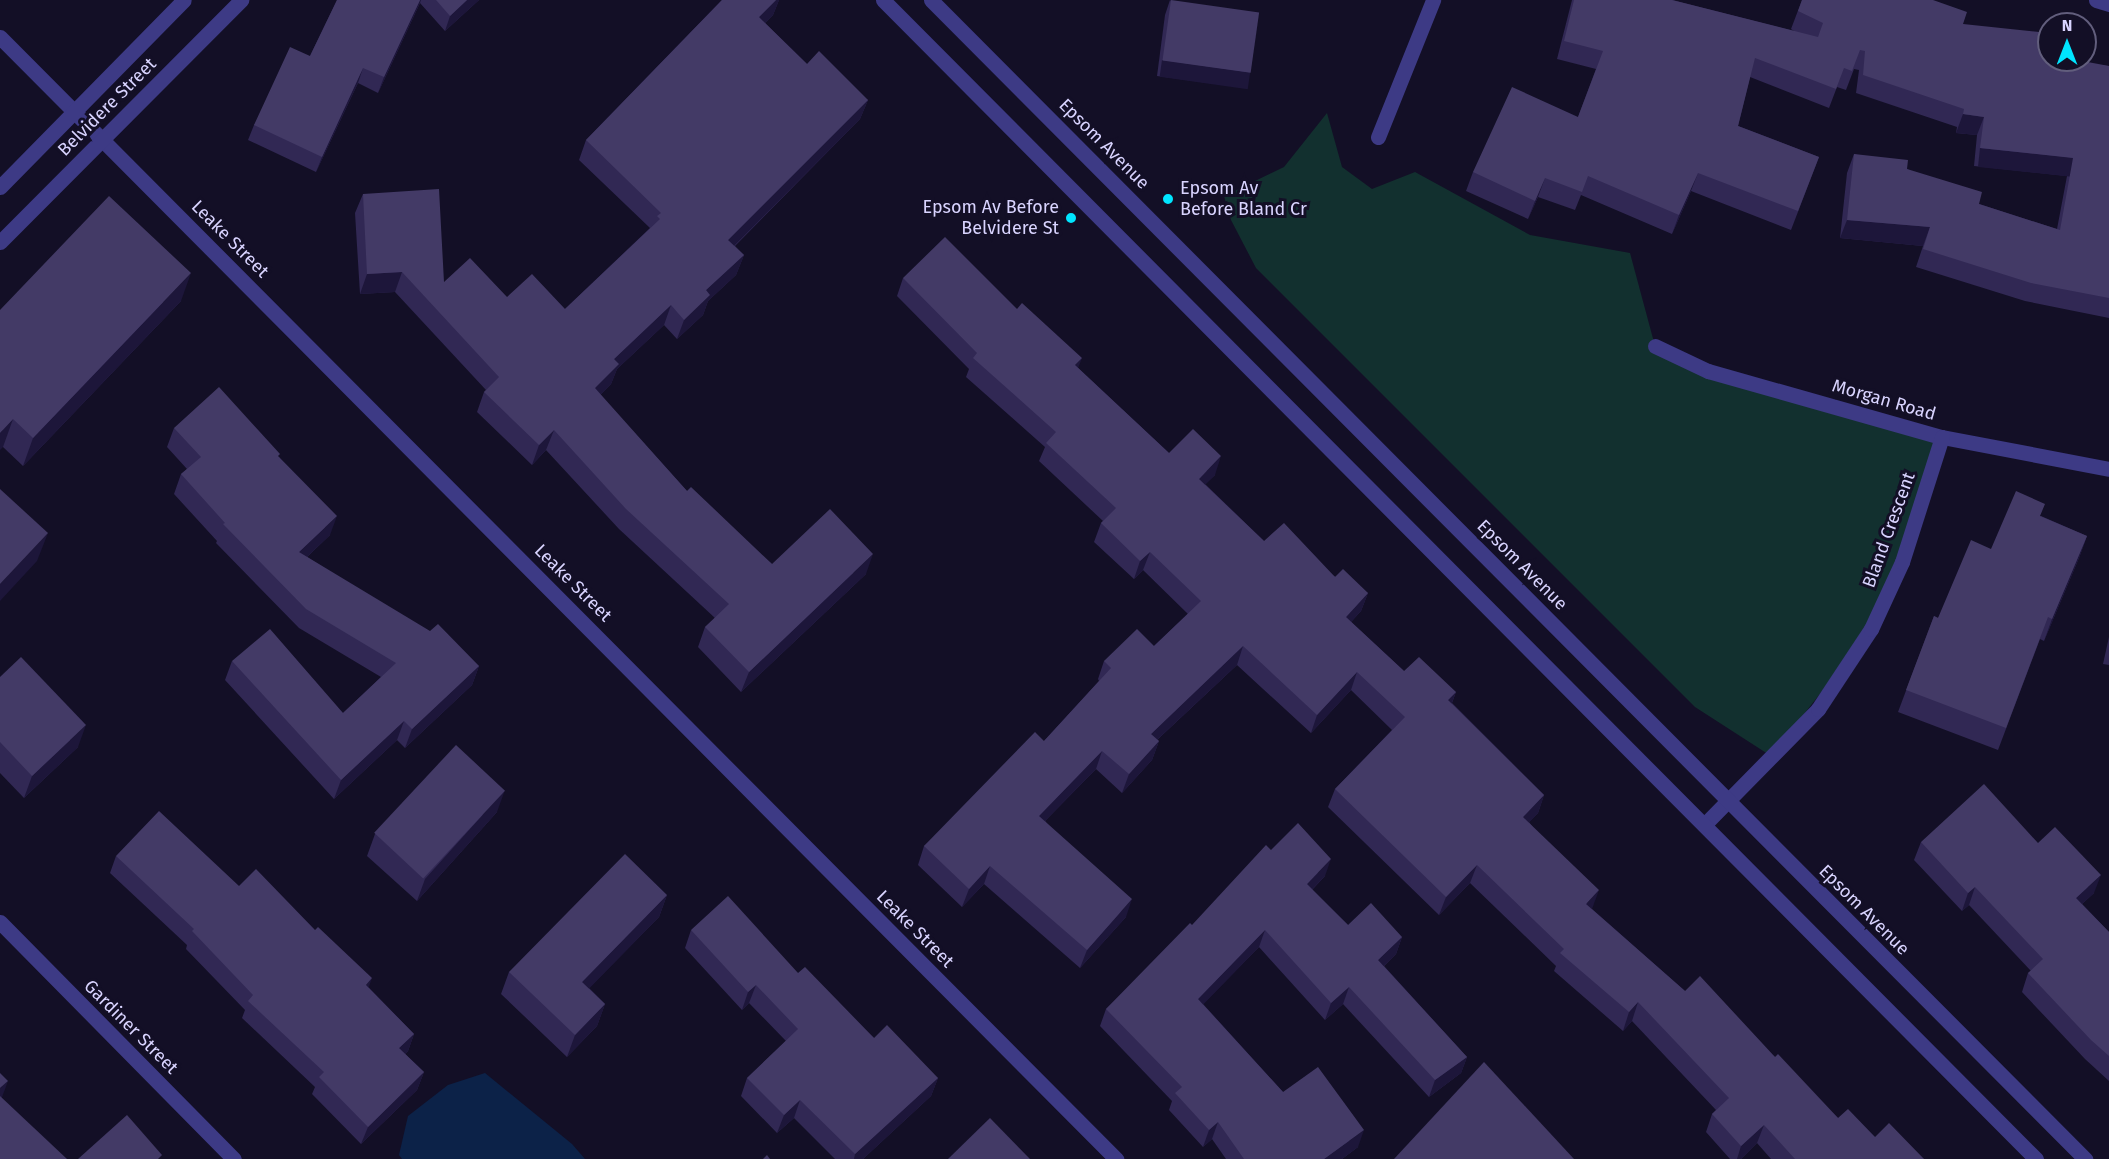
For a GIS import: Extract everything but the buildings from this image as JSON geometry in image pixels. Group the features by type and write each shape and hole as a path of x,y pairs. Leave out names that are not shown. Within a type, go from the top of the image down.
{"street":[{"name":"Belvidere Street","path":"0,187 184,0"},
{"name":"Belvidere Street","path":"0,242 241,0"},
{"path":"883,0 2036,1159"},
{"name":"Epsom Avenue","path":"931,0 2085,1159"},
{"path":"1378,137 1433,0"},
{"path":"2096,0 2109,4"},
{"name":"Leake Street","path":"0,37 1116,1159"},
{"name":"Morgan Road","path":"1655,346 1708,371 1942,437 2109,469"},
{"name":"Bland Crescent","path":"1705,824 1818,709 1871,629 1902,562 1942,437"},
{"name":"Gardiner Street","path":"0,922 234,1159"}],"green space":[{"path":"1327,113 1342,167 1372,189 1415,172 1530,235 1630,253 1655,346 1708,371 1942,437 1871,629 1771,756 1695,707 1256,268 1231,220 1224,196 1284,167"}],"water":[{"path":"485,1073 572,1144 585,1159 402,1159 399,1155 408,1116 448,1085"}],"place":[{"name":"Epsom Av Before Bland Cr","path":"1168,199"},
{"name":"Epsom Av Before Belvidere St","path":"1071,218"}]}
